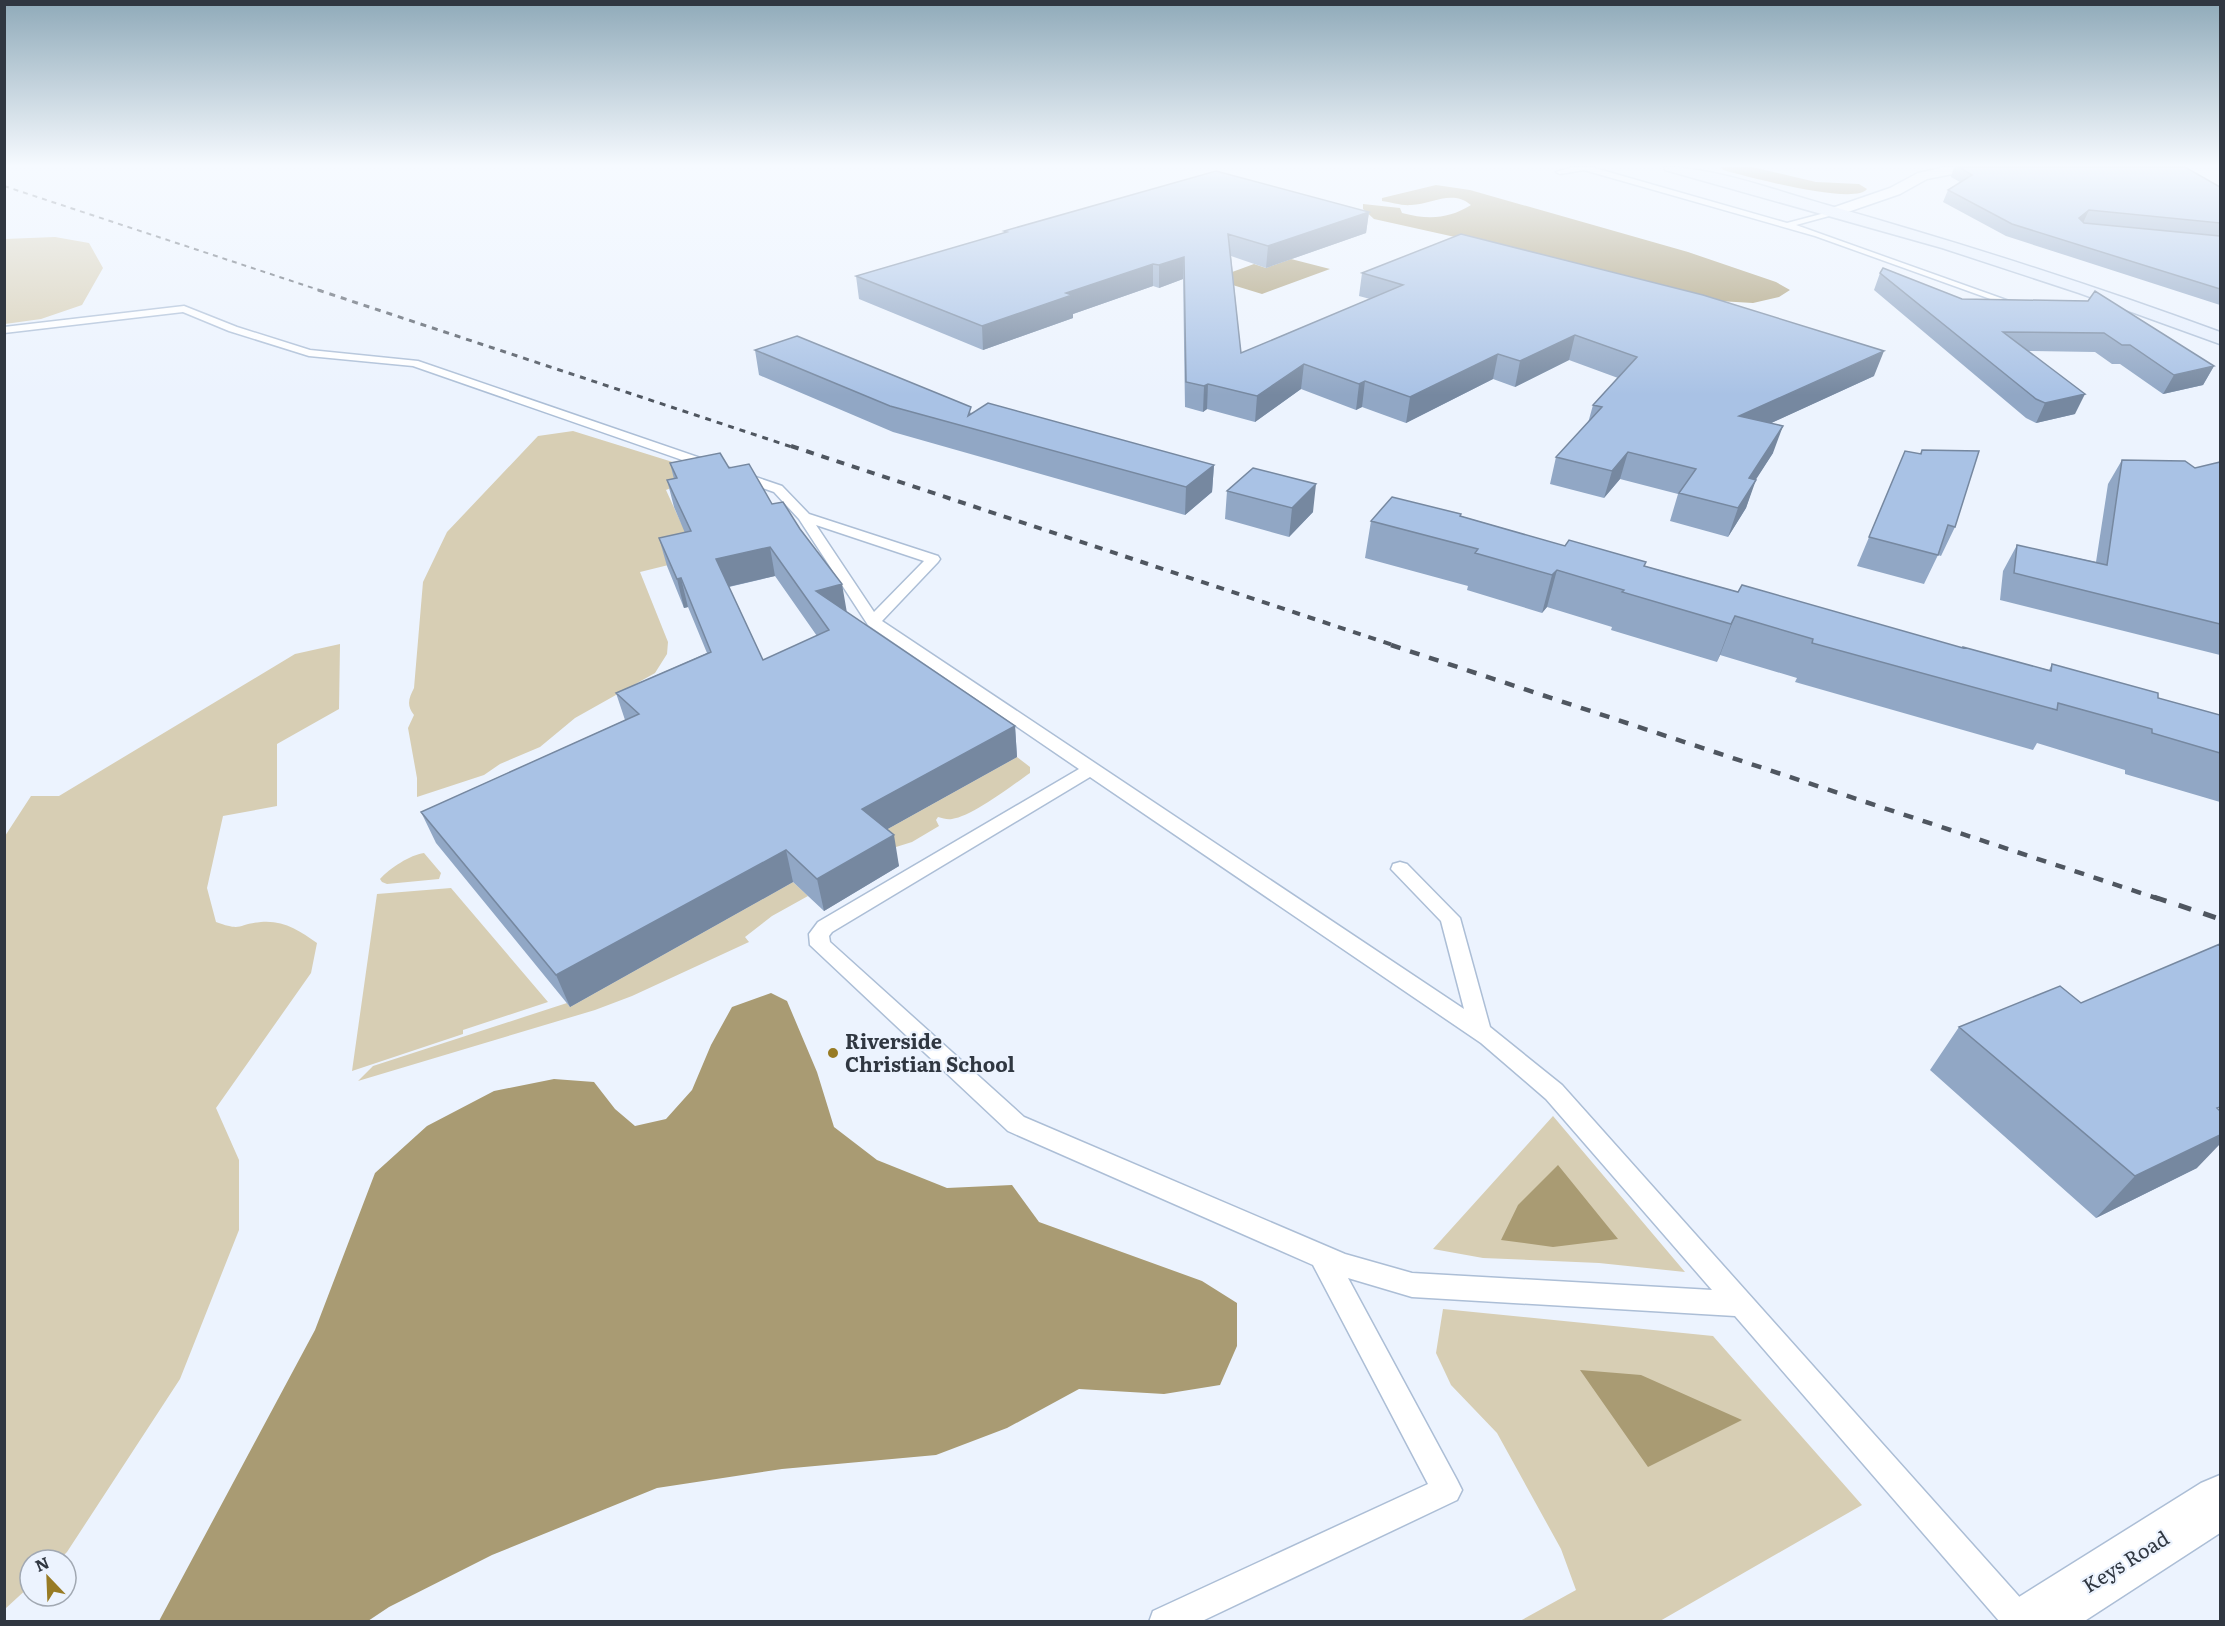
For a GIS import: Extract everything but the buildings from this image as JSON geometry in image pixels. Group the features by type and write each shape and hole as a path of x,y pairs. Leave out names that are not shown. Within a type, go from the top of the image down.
{"main road":[{"path":"1940,243 2005,263 2220,338"}],"street":[{"name":"Keys Road","path":"2031,1622 2220,1502"}],"lane":[{"path":"1843,243 2018,306 2001,311"},
{"path":"4,330 184,309 233,329 309,353 414,363 778,489 804,517 873,622 1481,1032 1554,1092 2021,1622"},
{"path":"804,517 933,559 873,622"},
{"path":"1091,769 825,927 819,934 820,945 1016,1125 1342,1265 1412,1285 1741,1304"},
{"path":"1400,869 1450,918 1481,1032"},
{"path":"1164,1622 1447,1490 1322,1256"}],"shaded area":[{"path":"5,243 89,243 103,268 82,305 41,319 5,324"},
{"path":"1481,243 1656,243 1776,282 1790,290 1779,297 1753,303 1702,300"},
{"path":"1291,259 1330,269 1262,294 1213,279 1254,264 1266,268"},
{"path":"573,431 708,473 666,490 681,523 705,556 640,572 668,642 667,654 655,673 575,718 540,747 500,764 484,775 417,797 417,778 408,728 414,715 409,702 414,688 423,582 447,532 538,436"},
{"path":"340,644 339,709 277,744 277,806 223,816 207,888 216,922 236,927 261,922 277,923 298,931 317,943 311,973 216,1108 239,1160 239,1230 180,1379 70,1548 18,1548 18,1597 5,1609 5,836 31,796 59,796 295,654"},
{"path":"1017,757 1030,767 1030,773 981,807 952,819 938,817 936,820 939,826 912,842 896,847 868,840"},
{"path":"424,853 441,873 439,879 387,884 380,879 400,863"},
{"path":"793,882 808,896 772,916 745,937 749,942 632,996 595,1010 358,1081 373,1066 567,1003 570,1007"},
{"path":"451,888 548,1002 463,1030 463,1034 352,1071 377,894"},
{"path":"771,993 787,1001 817,1072 834,1127 877,1160 947,1188 1012,1185 1039,1222 1202,1281 1237,1303 1237,1346 1220,1385 1164,1394 1079,1389 1007,1428 936,1455 782,1469 657,1488 492,1555 389,1607 368,1621 159,1621 315,1330 375,1173 427,1126 494,1091 554,1079 594,1082 615,1109 635,1126 666,1119 692,1090 711,1045 732,1007"},
{"path":"1553,1116 1685,1272 1599,1263 1483,1258 1433,1249"},
{"path":"1558,1165 1618,1239 1553,1247 1501,1240 1518,1205"},
{"path":"1443,1309 1713,1336 1862,1505 1660,1621 1520,1621 1576,1590 1561,1549 1497,1433 1451,1385 1436,1353"},
{"path":"1580,1370 1641,1375 1742,1420 1648,1467"}],"railway":[{"path":"176,243 322,291"},
{"path":"318,290 795,448"},
{"path":"791,446 1396,646"},
{"path":"1391,645 2159,899"},
{"path":"2154,897 2220,919"}],"place":[{"name":"Riverside Christian School","path":"833,1053"}]}
